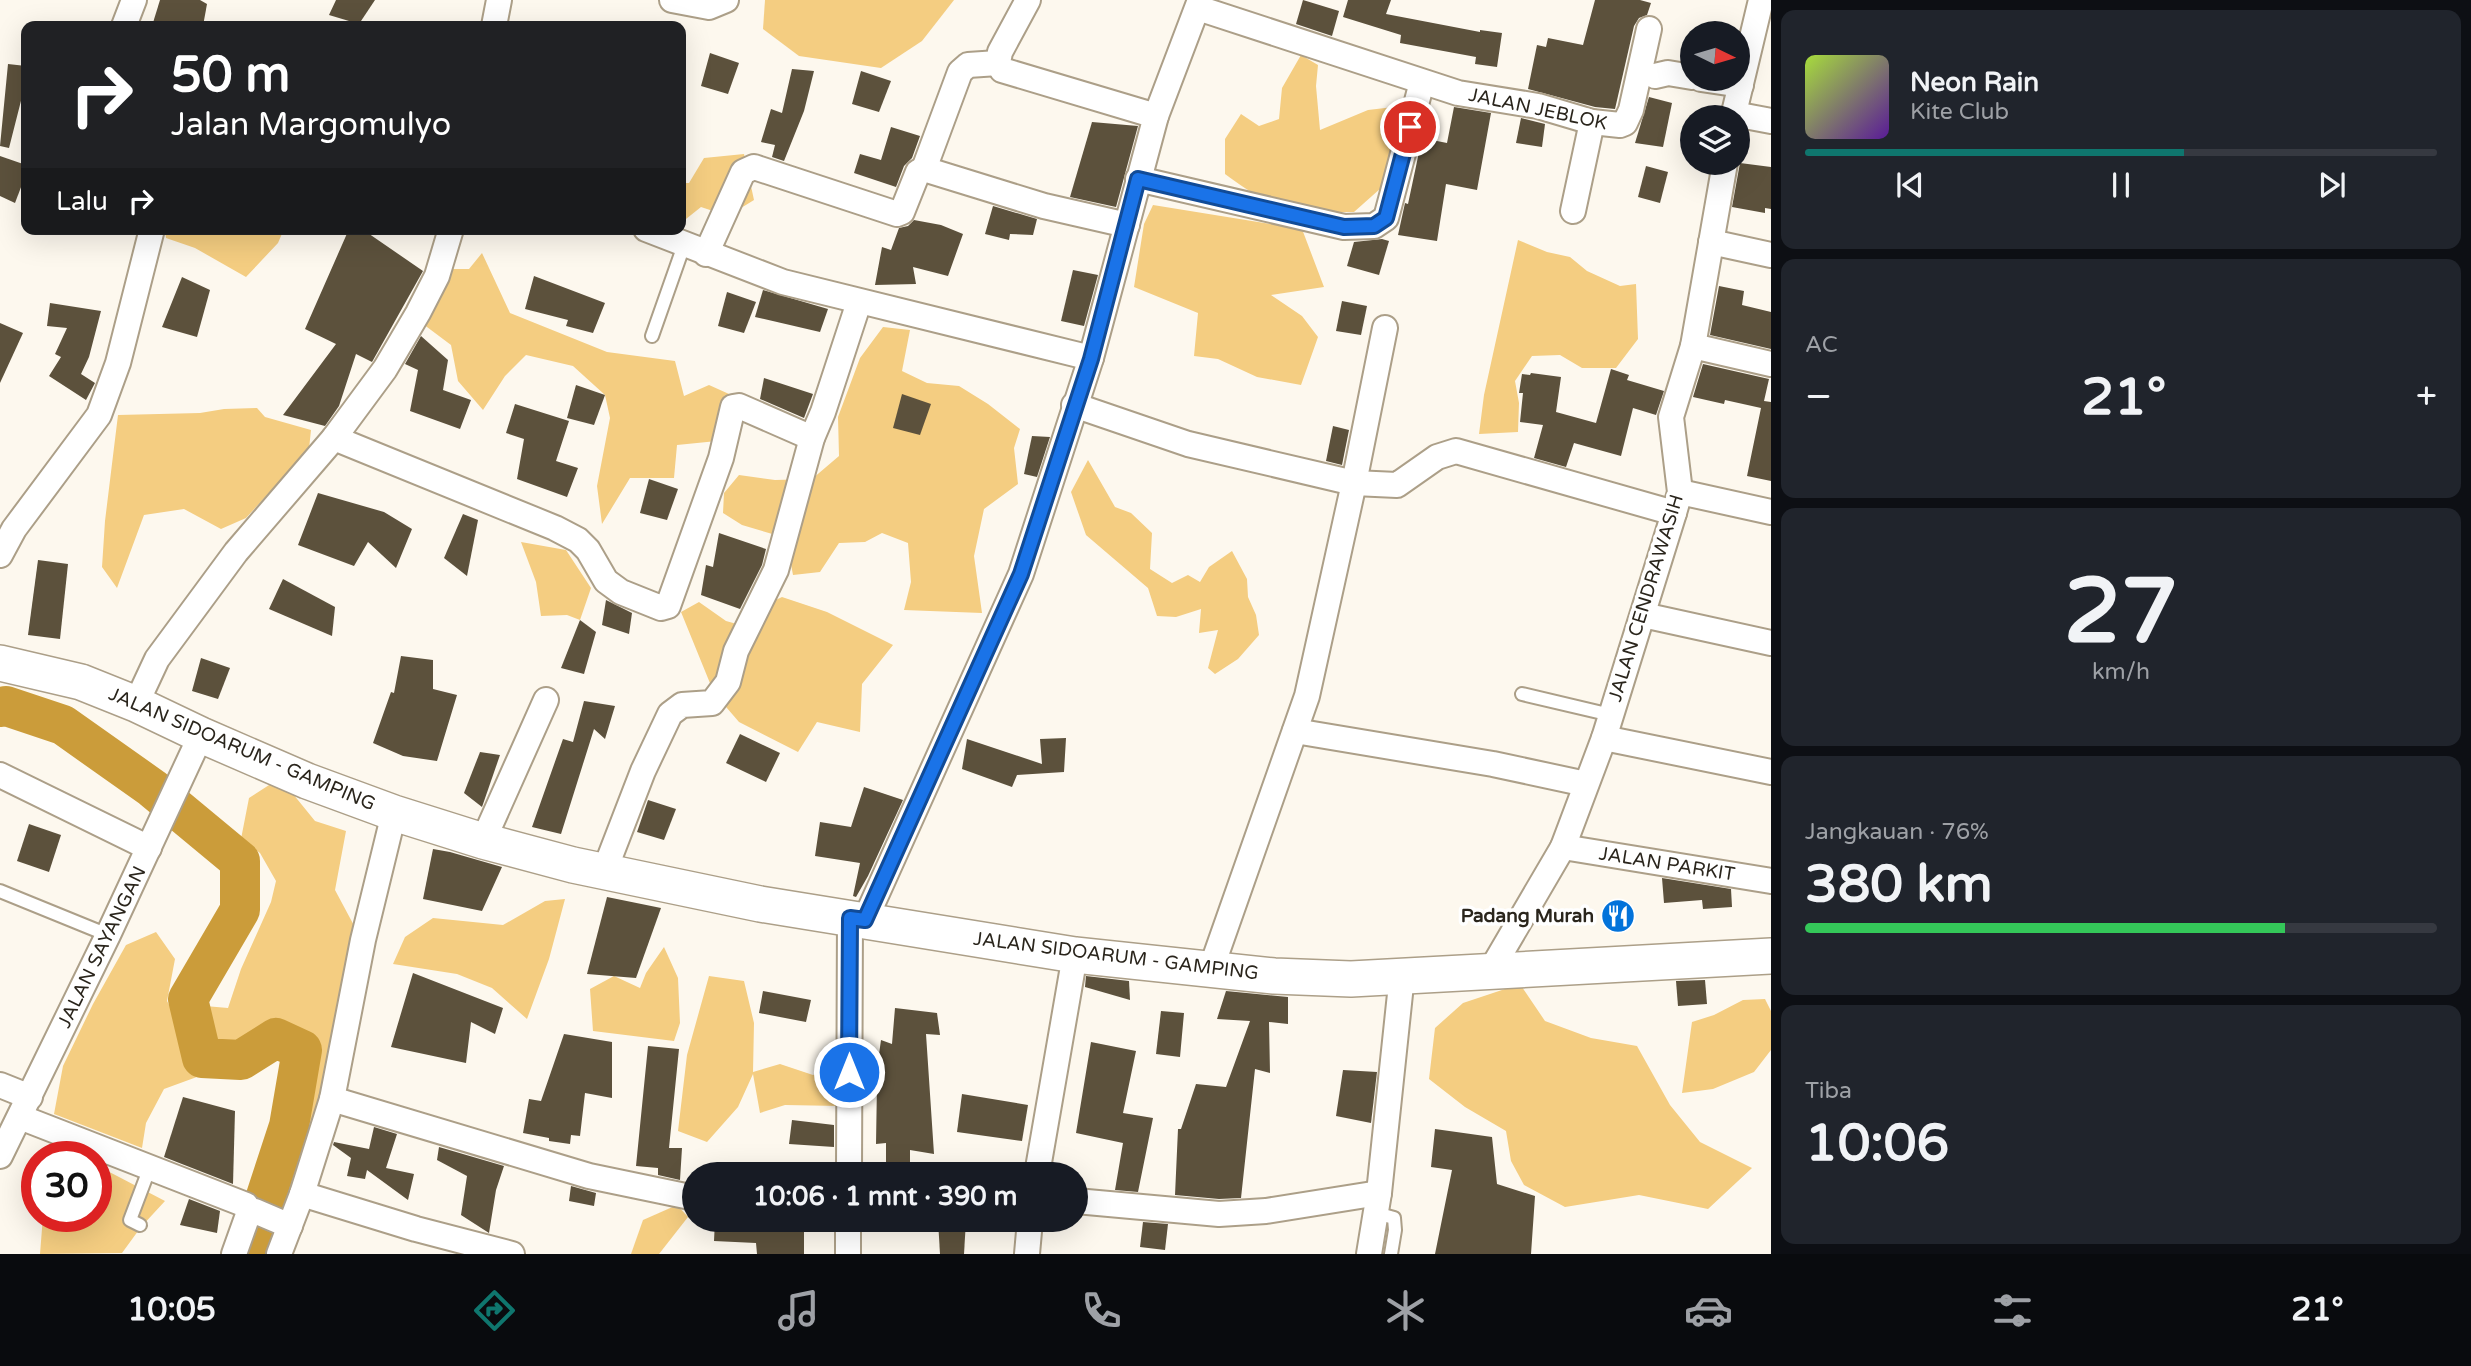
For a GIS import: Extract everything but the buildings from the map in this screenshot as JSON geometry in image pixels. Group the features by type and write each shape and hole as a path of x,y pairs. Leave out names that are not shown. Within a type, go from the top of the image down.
{"main road":[{"name":"JALAN SIDOARUM - GAMPING","path":"0,663 81,682 307,781 394,813 484,841 604,872 703,893 1075,955 1274,976 1325,978 1771,956"}],"street":[{"path":"126,21 134,0"},
{"path":"495,21 499,0"},
{"path":"672,0 709,7 726,0"},
{"path":"1028,0 1000,52 998,63 1002,70 1156,116"},
{"path":"1750,47 1761,0"},
{"path":"849,1162 858,919 1021,574 1091,359 1156,116 1199,4"},
{"name":"JALAN JEBLOK","path":"1199,4 1422,82 1484,98 1538,106 1592,122 1620,125 1628,120 1649,29"},
{"path":"695,250 743,172 754,167 897,214 902,212 918,172 924,169 960,72 968,65 998,63"},
{"path":"1655,76 1668,73 1680,75"},
{"path":"1138,179 1344,227 1374,226 1386,218 1422,82"},
{"path":"1750,118 1771,121"},
{"path":"1573,211 1592,122"},
{"path":"924,169 1044,206 1127,225"},
{"name":"JALAN CENDRAWASIH","path":"1491,970 1563,847 1608,726 1677,503 1671,417 1693,346 1723,175"},
{"path":"0,555 14,529 99,415 118,363 150,235"},
{"path":"136,704 158,659 236,552 334,438 384,369 437,276 448,235"},
{"path":"660,235 783,282 1091,359"},
{"path":"1711,242 1771,255"},
{"path":"604,872 643,771 670,714 682,705 712,703 727,682 736,651 776,570 812,438 859,302"},
{"path":"1211,969 1307,696 1385,328"},
{"path":"1693,346 1771,364"},
{"path":"1074,405 1188,444 1354,483 1397,485 1437,457 1456,451 1677,503 1771,512"},
{"path":"334,438 555,528 578,540 588,550 606,581 621,592 661,608 668,606 673,594 722,458 733,407 739,406 812,438"},
{"path":"1643,615 1771,643"},
{"path":"484,841 546,701"},
{"path":"1608,726 1771,772"},
{"path":"1295,731 1493,764 1586,784"},
{"name":"JALAN SAYANGAN","path":"0,1156 201,736"},
{"path":"0,775 149,848"},
{"path":"234,1254 265,1216 302,1194 332,1099 363,940 394,813"},
{"name":"JALAN PARKIT","path":"1563,847 1771,881"},
{"path":"1039,1162 1075,955"},
{"path":"1369,1254 1378,1203 1402,975"},
{"path":"0,1085 25,1107 150,1167 246,1205 265,1216 279,1254"},
{"path":"332,1099 589,1176 682,1195"},
{"path":"302,1194 416,1229 512,1254"},
{"path":"1088,1202 1219,1214 1378,1203"},
{"path":"848,1232 848,1254"},
{"path":"1027,1254 1029,1232"}],"lane":[{"path":"652,336 695,250"},
{"path":"1522,694 1608,726"},
{"path":"0,891 108,935"},
{"path":"140,1225 130,1220 150,1167"},
{"path":"1378,1203 1394,1218 1391,1254"}],"shaded area":[{"path":"765,0 954,0 922,41 881,68 799,56 763,29"},
{"path":"1301,55 1318,65 1316,86 1320,130 1368,110 1402,106 1381,188 1354,212 1304,212 1280,207 1255,195 1225,174 1225,139 1241,114 1259,126 1279,119 1282,88"},
{"path":"744,154 754,200 728,216 701,207 686,219 686,183 689,183 704,158"},
{"path":"1153,205 1302,229 1324,287 1271,295 1302,316 1318,337 1301,385 1257,377 1218,359 1194,356 1198,313 1134,287 1144,224"},
{"path":"166,235 281,235 278,243 246,277 195,248 166,238"},
{"path":"1518,240 1547,252 1570,257 1587,271 1620,286 1636,284 1638,339 1616,368 1582,368 1560,355 1532,356 1515,381 1519,403 1518,432 1479,434 1484,395"},
{"path":"482,253 510,313 607,352 675,361 684,396 709,385 738,398 717,441 677,445 674,478 630,478 602,524 597,486 610,418 605,395 573,366 526,355 505,376 483,410 458,381 451,345 423,324 442,269 469,269"},
{"path":"883,327 910,330 902,371 927,383 959,386 1020,429 1014,448 1018,484 984,509 974,556 982,613 904,610 911,582 908,543 882,533 865,542 839,543 820,572 793,575 786,538 742,525 723,513 724,493 739,475 775,480 812,479 839,456 838,417 860,358"},
{"path":"257,408 265,417 311,430 309,449 246,518 221,529 184,509 144,515 117,588 102,567 118,415 200,413"},
{"path":"1088,460 1115,507 1131,513 1152,533 1150,569 1172,583 1188,575 1200,582 1209,567 1232,551 1247,579 1248,597 1256,615 1259,635 1238,659 1215,674 1208,668 1218,630 1199,633 1201,609 1176,617 1157,616 1148,588 1086,535 1071,492"},
{"path":"521,542 566,550 591,588 580,620 567,615 541,616 536,582"},
{"path":"782,597 827,612 893,645 862,684 860,732 817,722 798,752 739,722 714,693 681,612 699,602 726,621 755,629 763,606"},
{"path":"280,778 315,821 346,831 335,890 358,933 333,1024 328,1079 283,1210 261,1198 283,1118 310,1065 306,1034 276,1025 237,1046 217,1050 205,1040 205,1006 228,1008 241,969 271,902 276,881 260,853 241,839 249,798"},
{"path":"565,899 549,959 527,1019 492,988 457,974 393,964 405,937 433,918 503,925 545,901"},
{"path":"156,932 175,959 167,1001 205,1074 164,1089 146,1123 142,1148 54,1114 63,1066 126,945"},
{"path":"664,947 678,978 680,1023 674,1041 593,1031 590,989 614,976 640,988 646,973"},
{"path":"709,976 744,981 754,1023 753,1072 780,1064 813,1075 839,1069 839,1106 785,1105 760,1113 753,1074 738,1107 707,1142 678,1131 687,1055"},
{"path":"1520,984 1545,1021 1591,1038 1637,1046 1670,1105 1700,1142 1752,1168 1708,1209 1639,1195 1565,1207 1524,1185 1511,1161 1506,1131 1465,1107 1429,1079 1435,1028 1463,1003"},
{"path":"1765,999 1771,1011 1771,1050 1754,1072 1713,1089 1682,1093 1692,1022 1714,1015 1743,1000"},
{"path":"112,1173 165,1201 122,1253 40,1254 42,1232 112,1232"},
{"path":"677,1205 682,1210 682,1225 659,1254 631,1254 643,1220"}],"waterway":[{"path":"0,707 6,706 63,725 152,788 240,861 240,910 188,999 202,1058 241,1060 276,1038 302,1050 289,1126 247,1254"}],"place":[{"name":"Padang Murah","path":"1618,916"}],"route":[{"path":"849,1072 850,918 865,920 1021,574 1091,359 1138,179 1344,227 1374,226 1386,218 1410,127"}]}
